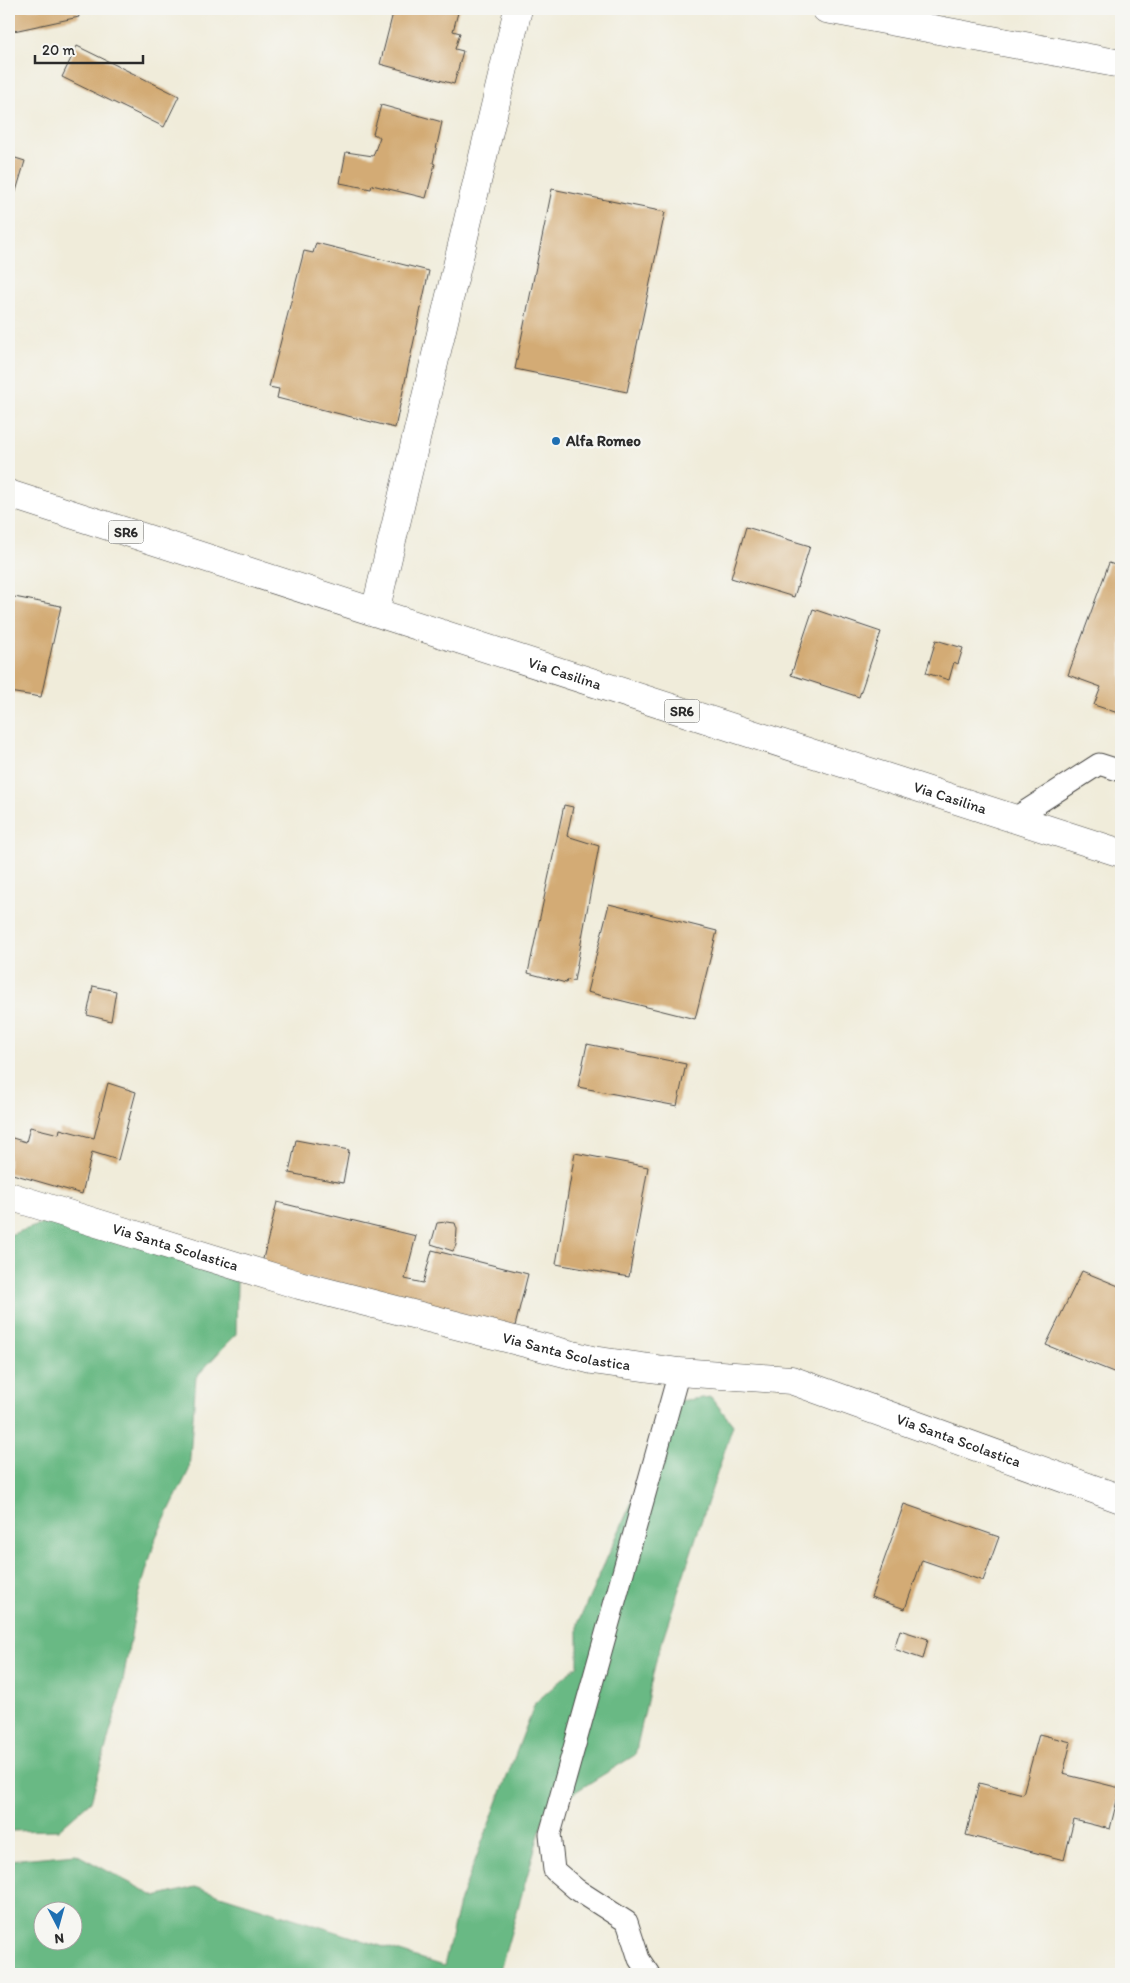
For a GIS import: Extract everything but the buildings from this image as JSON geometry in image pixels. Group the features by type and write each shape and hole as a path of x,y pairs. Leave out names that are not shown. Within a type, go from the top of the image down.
{"street":[{"path":"376,612 518,9"},
{"path":"826,9 1121,64"},
{"name":"Via Casilina","path":"9,494 1121,853"},
{"name":"Via Santa Scolastica","path":"9,1196 308,1288 592,1360 679,1372 791,1380 1121,1499"}],"lane":[{"path":"1015,818 1099,764 1121,771"},
{"path":"649,1974 639,1959 627,1922 576,1889 554,1870 550,1834 679,1372"}],"green space":[{"path":"45,1223 103,1232 209,1261 237,1281 236,1334 196,1377 189,1470 156,1537 136,1606 121,1692 91,1801 58,1830 9,1831 9,1235"},
{"path":"711,1397 733,1425 657,1656 635,1755 546,1810 499,1974 9,1974 9,1860 76,1854 156,1897 195,1887 444,1966 459,1903 535,1703 578,1665 578,1623 677,1401"}],"place":[{"name":"Alfa Romeo","path":"556,441"}]}
